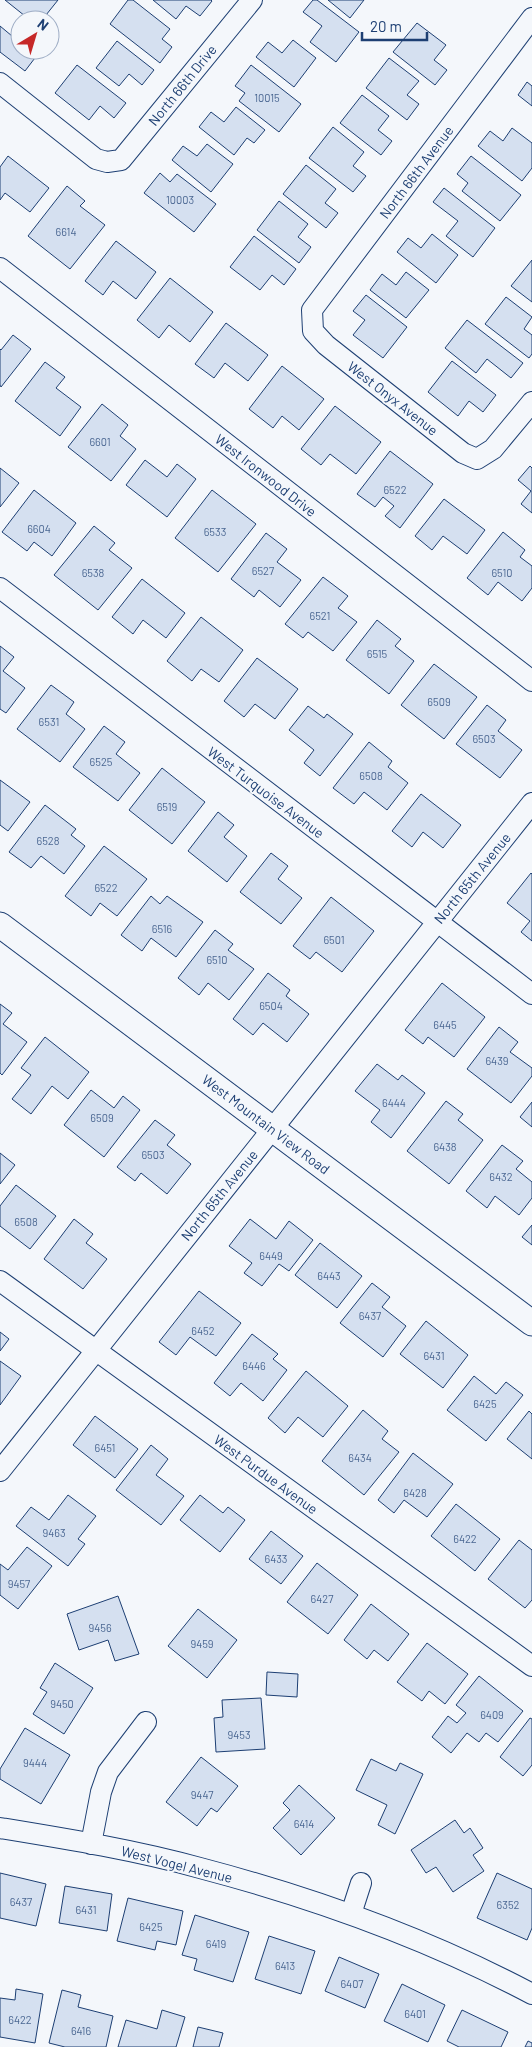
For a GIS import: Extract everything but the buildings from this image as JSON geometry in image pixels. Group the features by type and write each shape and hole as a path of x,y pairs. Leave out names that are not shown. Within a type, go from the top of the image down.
{"street":[{"name":"North 66th Drive","path":"0,83 96,159 107,162 121,160 252,0"},
{"name":"North 66th Avenue","path":"313,331 312,310 532,18"},
{"name":"West Ironwood Drive","path":"0,268 532,681"},
{"name":"West Onyx Avenue","path":"313,331 326,346 463,453 477,459 493,449 532,402"},
{"name":"West Turquoise Avenue","path":"0,588 532,994"},
{"name":"North 65th Avenue","path":"0,1470 532,803"},
{"name":"West Mountain View Road","path":"0,925 532,1324"},
{"name":"West Purdue Avenue","path":"0,1281 532,1666"},
{"path":"91,1844 101,1792 108,1772 146,1722"},
{"name":"West Vogel Avenue","path":"0,1828 91,1844 199,1867 279,1890 351,1914 486,1969 532,1994"},
{"path":"351,1914 361,1883"}]}
